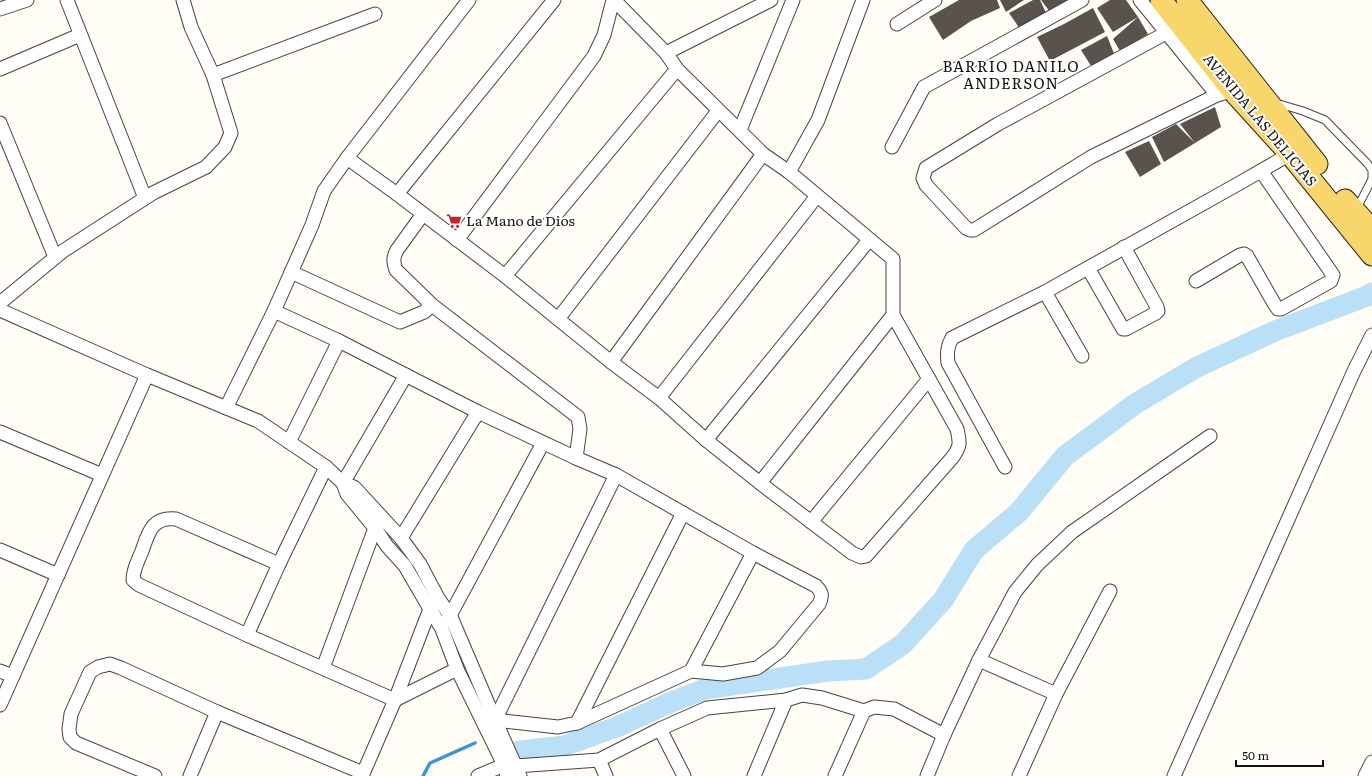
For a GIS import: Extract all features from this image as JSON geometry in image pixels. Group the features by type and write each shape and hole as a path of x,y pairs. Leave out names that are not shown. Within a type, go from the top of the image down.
{"main road":[{"name":"AVENIDA LAS DELICIAS","path":"1161,0 1224,92 1290,154 1369,239"},
{"name":"AVENIDA LAS DELICIAS","path":"1187,0 1355,212 1369,239"}],"street":[{"path":"0,10 27,0"},
{"path":"67,0 145,198"},
{"path":"0,303 63,251 153,193 206,167 225,147 231,133 213,75 191,27 183,0"},
{"path":"226,408 274,311 312,225 324,191 347,158 469,0"},
{"path":"398,194 554,0"},
{"path":"347,158 398,194 505,276 611,362 659,398 706,440 760,483 856,556 866,556 952,458 958,450 960,442 957,429 892,315 892,259 789,172 763,154 740,130 676,70 666,53 613,0"},
{"path":"457,240 594,56 604,35 613,0"},
{"path":"666,53 771,0"},
{"path":"740,130 793,0"},
{"path":"789,172 818,120 862,0"},
{"path":"897,24 935,0"},
{"path":"892,148 924,87 1082,0"},
{"path":"1140,0 1166,33 1224,92 1091,157 974,230 966,228 926,185 923,178 926,168 998,124 1166,33"},
{"path":"213,75 376,14"},
{"path":"0,69 80,35"},
{"path":"505,276 676,70"},
{"path":"558,319 718,111"},
{"path":"0,123 55,257"},
{"path":"611,362 763,154"},
{"path":"1005,467 948,363 946,352 952,338 1045,292 1290,154"},
{"path":"1196,281 1244,254 1247,256 1275,305 1278,309 1282,309 1331,281 1333,278 1333,275 1261,171"},
{"path":"659,398 817,196"},
{"path":"423,214 394,256 396,270 432,305 578,417 580,429 576,458"},
{"path":"706,440 869,240"},
{"path":"1088,268 1123,329 1126,329 1156,313 1158,311 1158,307 1124,247"},
{"path":"291,272 400,322 424,312 432,305"},
{"path":"1045,292 1082,356"},
{"path":"0,310 147,375 258,421 326,467 343,483 354,487 380,524 387,546 405,566 442,629 457,669 490,723"},
{"path":"274,311 339,341 478,412 543,443 616,475 816,586 821,591 822,599 820,604 780,651 757,668 723,674 691,671 577,723 558,727 490,723"},
{"path":"760,483 892,315"},
{"path":"1174,776 1354,371 1372,335"},
{"path":"289,442 339,341"},
{"path":"0,705 147,375"},
{"path":"343,483 406,375"},
{"path":"811,522 929,379"},
{"path":"401,538 478,412"},
{"path":"0,432 102,475"},
{"path":"927,776 944,735 979,660 1015,592 1036,565 1072,532 1210,436"},
{"path":"442,629 451,617 543,443"},
{"path":"247,635 279,564 326,467"},
{"path":"490,723 616,475"},
{"path":"577,723 683,513"},
{"path":"279,564 176,519 166,518 154,524 148,531 133,572 133,580 139,585 247,635 395,700"},
{"path":"380,524 401,538 420,564 438,598 451,617 490,723 512,771"},
{"path":"323,668 380,524"},
{"path":"0,550 58,575"},
{"path":"691,671 753,552"},
{"path":"1019,776 1056,694 1110,591"},
{"path":"155,776 76,743 70,737 69,729 71,714 90,672 98,667 110,664 122,668 217,712 363,774 395,700 430,609 438,598"},
{"path":"979,660 1056,694"},
{"path":"395,700 457,669"},
{"path":"0,671 13,676"},
{"path":"478,776 599,760 660,729 707,708 786,700 802,695 822,698 864,710 874,707 894,709 944,735"},
{"path":"754,776 786,700"},
{"path":"834,776 864,710"},
{"path":"190,776 217,712"},
{"path":"660,729 684,776"},
{"path":"599,760 606,776"},
{"path":"1365,776 1372,762"}],"lane":[{"path":"1266,101 1303,111 1325,120 1367,162 1372,170 1372,178 1355,212"}],"building":[{"path":"959,0 997,0 1000,8 971,21 943,40 929,17"},
{"path":"1000,0 1024,0 1006,12"},
{"path":"1033,0 1040,0 1047,15 1020,29 1009,13"},
{"path":"1041,0 1073,0 1050,12"},
{"path":"1110,0 1126,0 1138,17 1113,32 1097,8"},
{"path":"1093,8 1105,32 1050,61 1037,37"},
{"path":"1138,17 1148,34 1120,51 1113,39"},
{"path":"1107,36 1115,56 1093,69 1081,50"},
{"path":"1215,107 1221,127 1195,143 1180,124"},
{"path":"1176,124 1195,143 1164,162 1152,137"},
{"path":"1149,141 1161,164 1140,177 1125,152"}],"waterway":[{"path":"520,751 564,746 619,726 669,703 705,689 828,671 866,669 903,644 943,600 974,550 1019,512 1065,456 1135,404 1197,367 1275,331 1372,293"},
{"path":"423,776 430,763 475,743"}],"place":[{"name":"La Mano de Dios","path":"454,221"}],"district":[{"name":"BARRIO DANILO ANDERSON","path":"1011,76"}]}
